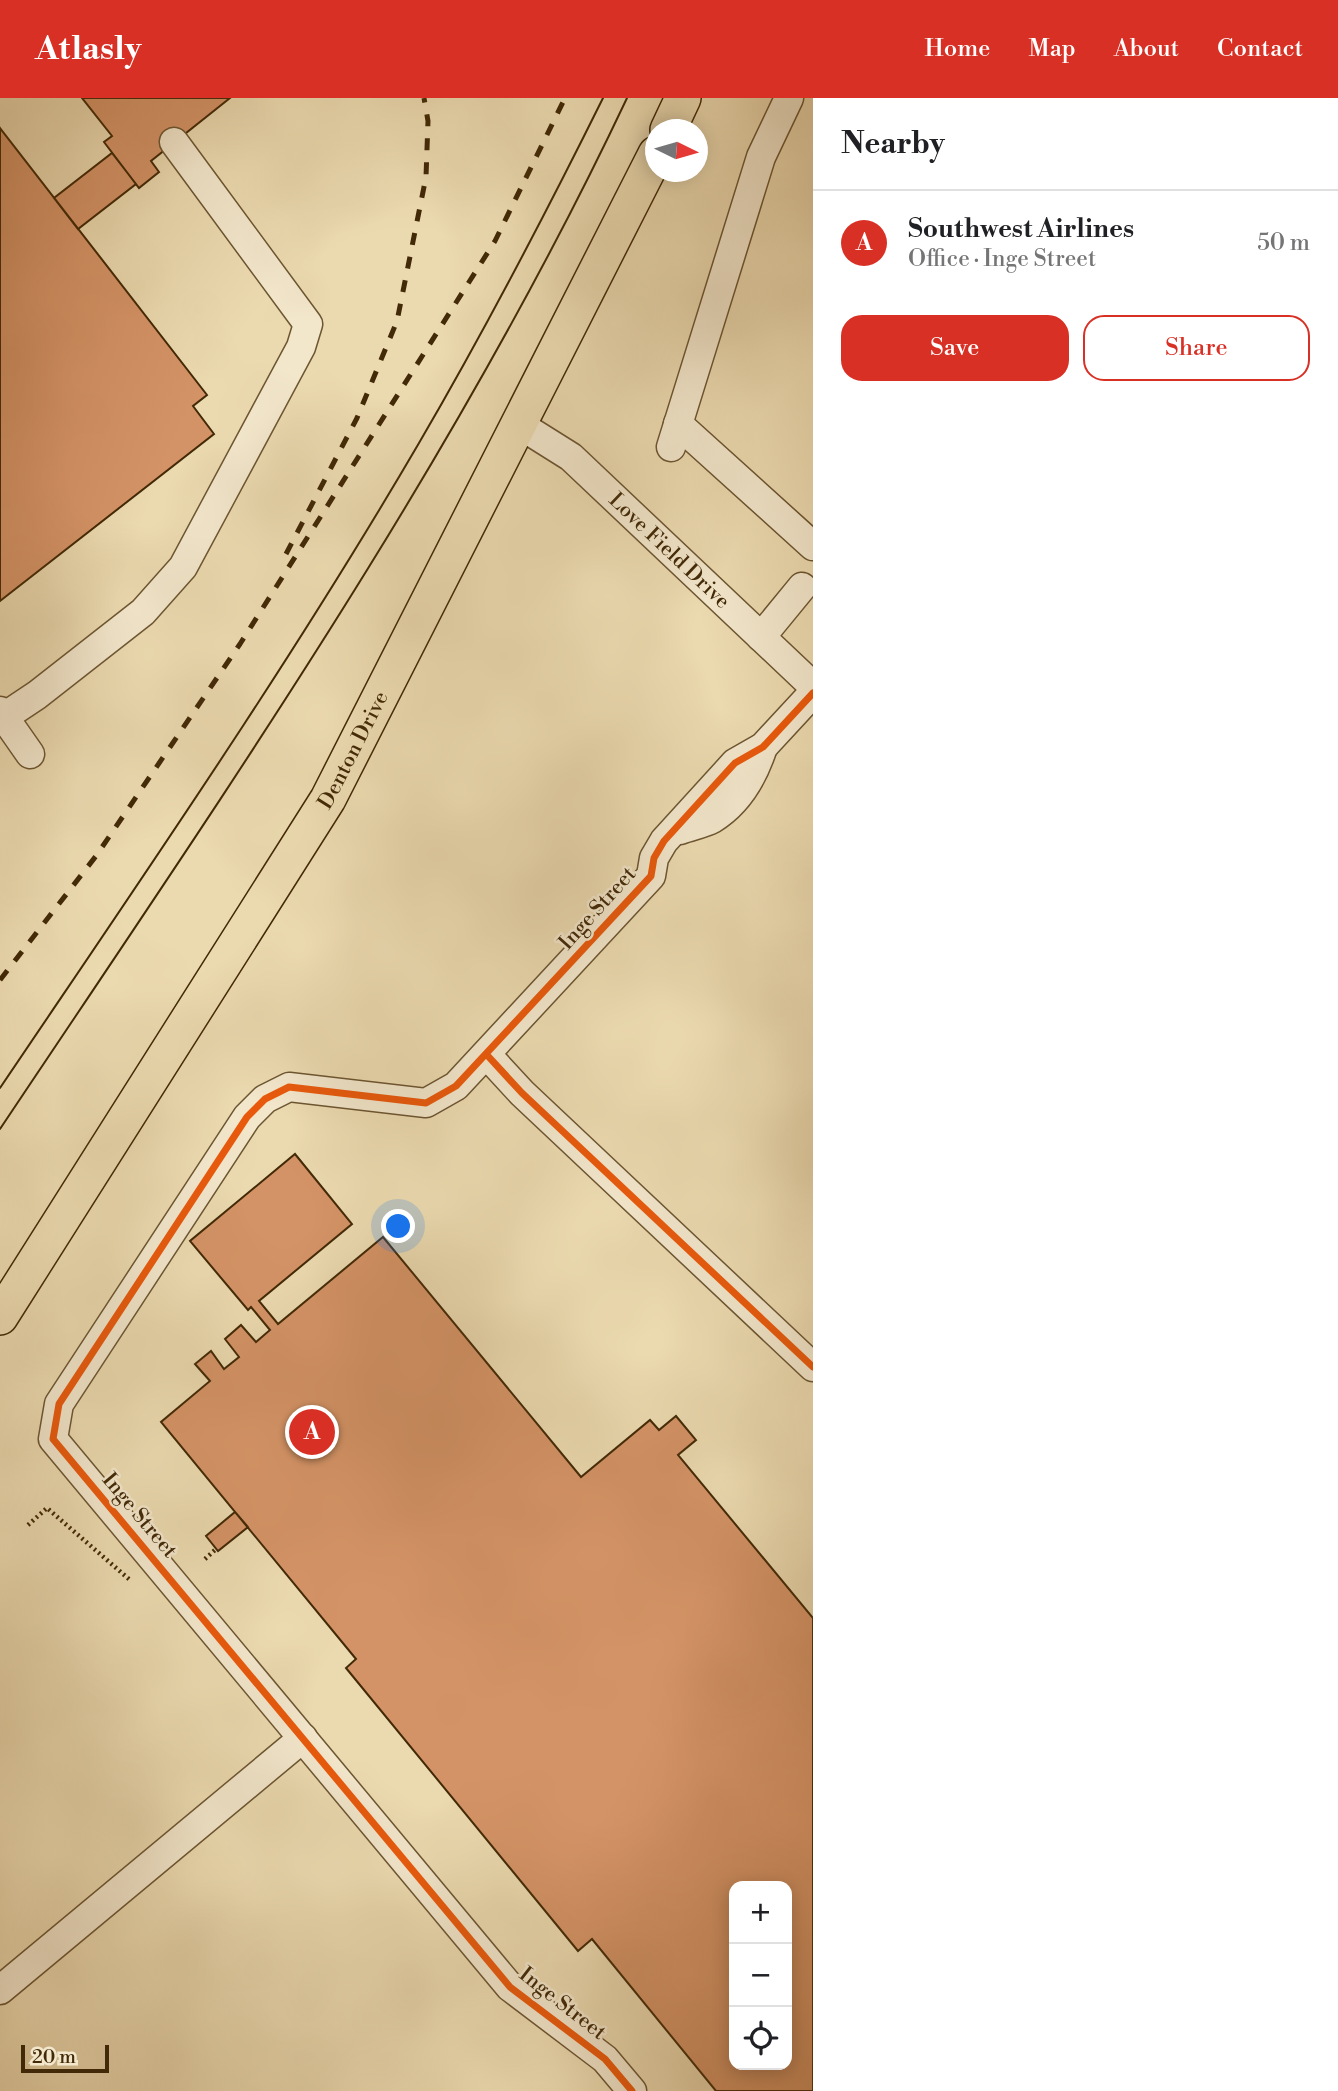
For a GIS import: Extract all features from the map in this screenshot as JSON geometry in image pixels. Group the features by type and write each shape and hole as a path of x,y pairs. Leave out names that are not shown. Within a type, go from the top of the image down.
{"main road":[{"path":"672,119 683,98"},
{"name":"Denton Drive","path":"0,1317 328,799 645,176"}],"street":[{"path":"789,98 761,157 675,435 813,546"},
{"path":"30,754 2,714 143,612 183,567 301,347 308,324 174,142"},
{"name":"Love Field Drive","path":"520,425 571,457 813,686"},
{"path":"761,637 802,587"},
{"name":"Inge Street","path":"632,2091 605,2059 510,1987 53,1439 60,1404 247,1117 265,1098 289,1087 426,1104 456,1086 651,876 657,849 675,831 712,818 753,777 763,747 813,693"},
{"path":"486,1055 522,1093 813,1367"},
{"path":"0,1990 303,1738"}],"path":[{"path":"28,1525 47,1508 131,1581"},
{"path":"205,1559 216,1549"}],"building":[{"path":"82,98 230,98 151,161 159,172 139,188 104,142 112,136"},
{"path":"0,128 207,395 193,406 214,434 0,601"},
{"path":"112,153 136,184 78,229 54,198"},
{"path":"295,1154 352,1224 259,1301 278,1324 383,1237 581,1477 650,1420 659,1430 676,1416 696,1440 678,1455 813,1618 813,2091 716,2091 592,1939 578,1951 346,1668 356,1659 161,1422 210,1381 195,1364 211,1351 224,1369 239,1357 225,1339 241,1325 256,1342 270,1330 251,1307 248,1310 190,1241"},
{"path":"235,1512 248,1527 218,1551 206,1536"}],"tram line":[{"path":"0,1088 215,769 370,525 491,315 603,98"},
{"path":"0,1129 251,752 412,497 488,366 560,233 627,98"}],"railway":[{"path":"286,554 357,418 397,321 426,177 428,121 424,98"},
{"path":"0,980 96,856 240,644 495,241 565,98"}],"cycle path":[{"path":"632,2091 605,2059 510,1987 53,1439 59,1404 247,1117 265,1099 289,1087 426,1103 456,1086 651,876 654,858 664,841 735,763 763,747 813,693"},
{"path":"487,1055 522,1093 813,1367"}],"place":[{"name":"Southwest Airlines","path":"312,1432"}]}
